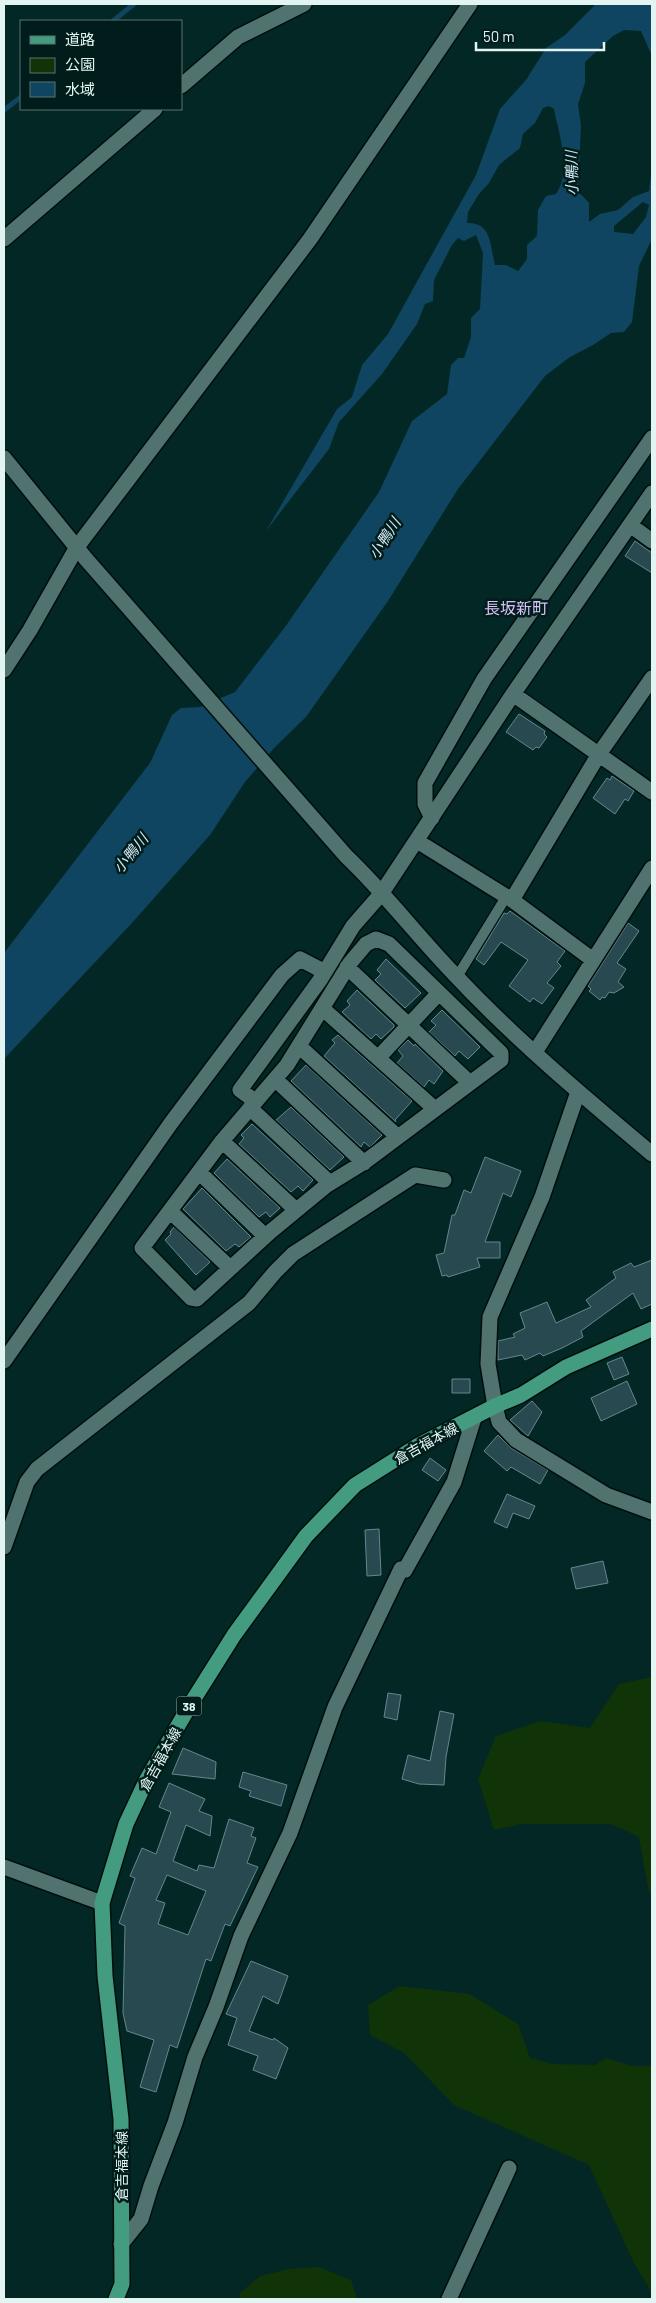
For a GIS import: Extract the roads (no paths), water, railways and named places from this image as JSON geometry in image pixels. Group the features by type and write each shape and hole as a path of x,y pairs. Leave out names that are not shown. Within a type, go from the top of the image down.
{"main road":[{"name":"倉吉福本線","path":"116,2299 122,2284 122,2119 105,1976 102,1903 126,1824 147,1779 234,1635 306,1536 355,1485 417,1446 495,1406 521,1395 566,1367 652,1328"}],"street":[{"path":"182,85 238,37 304,4"},
{"path":"4,670 81,553 310,239 470,4"},
{"path":"4,239 154,110"},
{"path":"432,818 425,804 425,783 479,688 652,438"},
{"path":"4,463 346,856 365,874 457,977 578,1092 652,1154"},
{"path":"330,1183 252,1105 240,1090 325,972 353,926 381,894 513,694 652,493"},
{"path":"630,525 652,541"},
{"path":"509,899 599,754 652,678"},
{"path":"513,694 652,792"},
{"path":"417,841 509,899 593,960"},
{"path":"535,1052 652,868"},
{"path":"376,939 390,944 501,1053 501,1060 364,1162 330,1183 265,1236 197,1299 191,1298 142,1248 171,1212 222,1141 287,1065 347,967 366,944 376,939"},
{"path":"4,1361 171,1123 282,975 300,959 325,972"},
{"path":"347,967 470,1083"},
{"path":"378,1058 439,993"},
{"path":"322,1008 435,1109"},
{"path":"299,1046 398,1137"},
{"path":"275,1079 364,1162"},
{"path":"578,1092 542,1197 490,1317 488,1364 495,1406 499,1422 516,1440 606,1496 652,1512"},
{"path":"222,1141 296,1210"},
{"path":"199,1172 265,1236"},
{"path":"4,1547 27,1482 37,1468 249,1303 293,1254 366,1209 415,1175 444,1180"},
{"path":"171,1212 230,1268"},
{"path":"121,2244 141,2219 151,2186 176,2123 195,2057 241,1936 290,1833 335,1707 401,1569 405,1570 454,1482 474,1418"},
{"path":"4,1866 102,1903"},
{"path":"449,2299 509,2168"}],"lane":[{"path":"457,977 509,899"}],"water":[{"name":"小鴨川","path":"596,4 652,4 652,56 641,31 624,30 613,36 585,62 585,83 578,104 581,126 578,191 589,203 589,222 600,214 618,210 633,197 649,191 652,167 652,239 639,266 632,322 624,332 611,333 570,357 545,376 458,489 388,601 306,717 275,747 245,782 210,835 131,924 4,1059 4,953 150,763 172,715 181,708 200,707 235,692 285,627 379,492 412,421 447,394 451,365 458,358 464,358 471,337 471,318 480,309 483,253 476,235 464,241 458,238 452,245 434,280 433,301 425,304 417,324 382,374 339,422 329,449 266,531 337,409 352,397 362,365 388,334 476,175 500,109 526,80 546,48 565,35","holes":["549,106 554,109 563,152 564,163 561,185 556,194 546,196 538,210 537,236 527,245 527,259 518,271 506,265 495,265 491,243 486,231 481,226 467,223 468,212 479,194 489,183 499,165 520,148 523,134 535,123 543,108","643,202 649,205 646,217 633,234 614,232 614,226"]}],"waterway":[{"path":"114,20 134,4"},
{"path":"4,110 20,98"}],"district":[{"name":"長坂新町","path":"516,607"}]}
